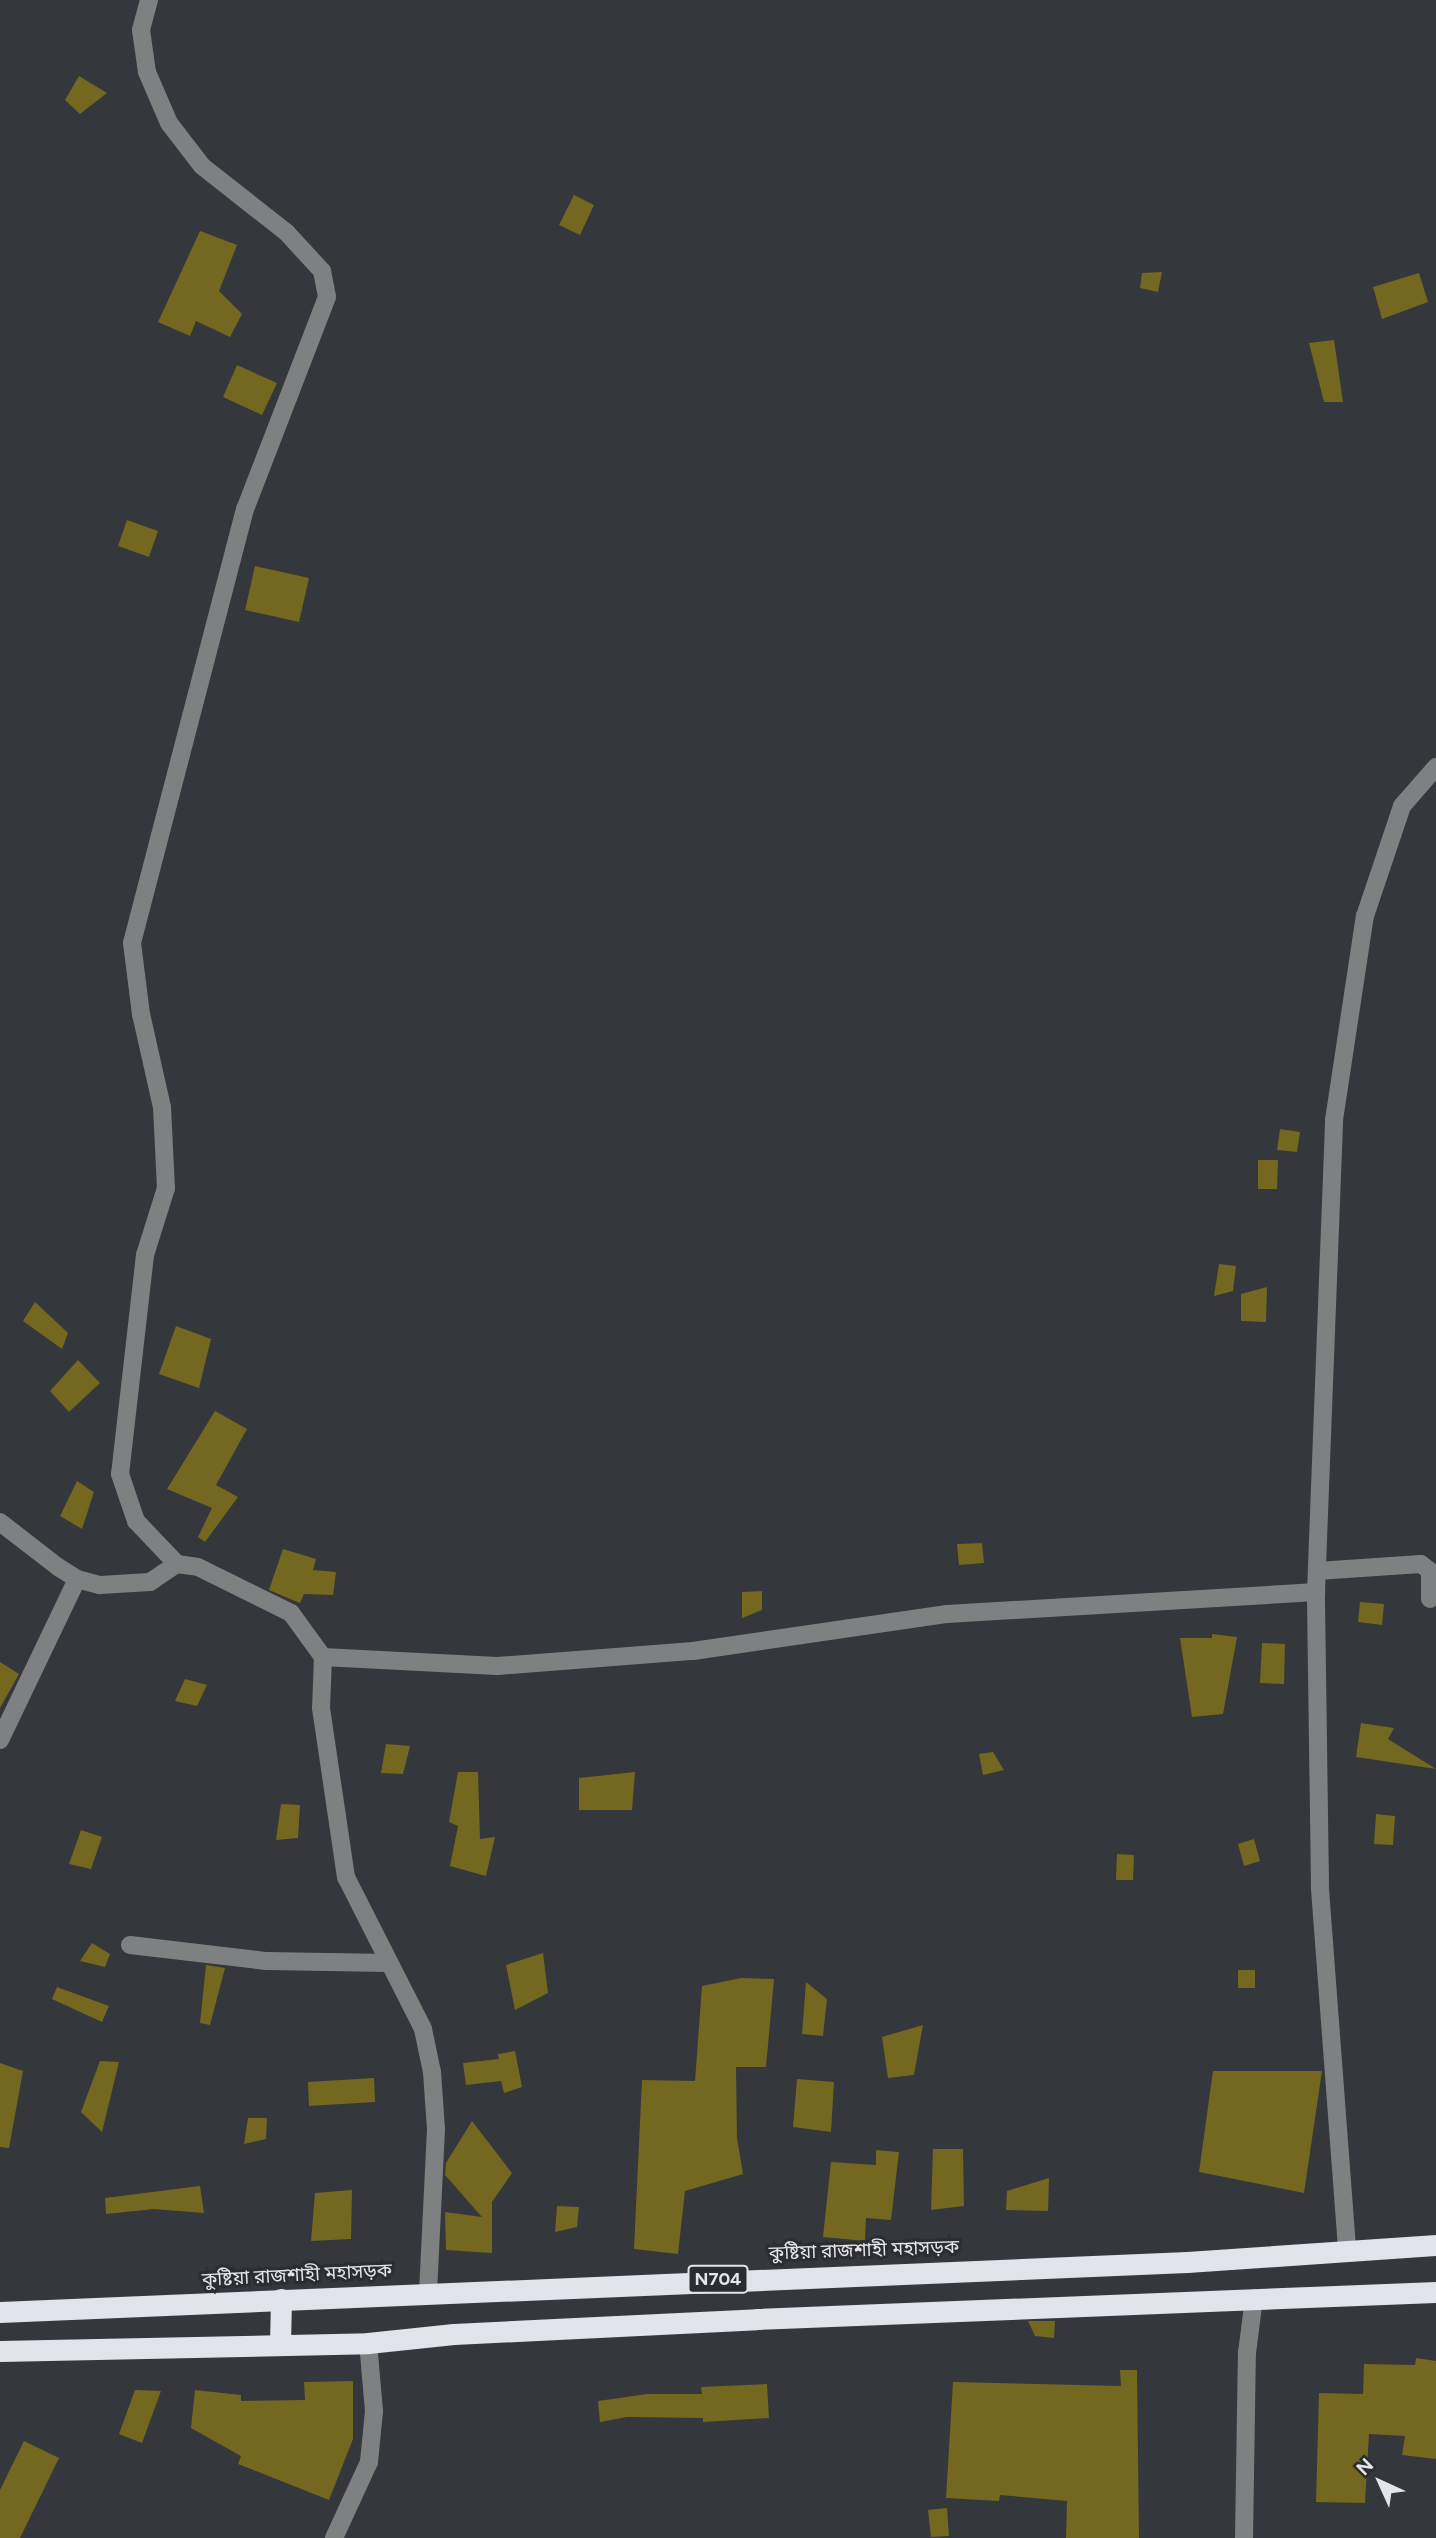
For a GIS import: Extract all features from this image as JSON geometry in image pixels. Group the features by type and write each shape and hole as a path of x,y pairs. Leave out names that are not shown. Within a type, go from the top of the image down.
{"highway":[{"name":"কুষ্টিয়া রাজশাহী মহাসড়ক","path":"0,2312 428,2291 1187,2262 1347,2248 1436,2245"},
{"path":"1187,2262 1191,2299"},
{"name":"N704","path":"0,2351 368,2343 454,2334 1191,2299 1436,2292"},
{"path":"280,2345 281,2299"}],"street":[{"path":"149,0 141,30 147,72 169,123 202,166 287,233 322,271 327,297 245,509 132,943 141,1014 162,1107 166,1188 145,1255 120,1474 136,1521 177,1564 198,1567 291,1613 323,1657 325,1746 346,1877 387,1963 423,2029 432,2072 436,2129 428,2291"},
{"path":"1347,2248 1320,1886 1316,1592 1334,1120 1365,916 1402,806 1436,767"},
{"path":"0,1522 77,1579 121,1587 150,1582 177,1564"},
{"path":"1317,1571 1422,1564 1430,1571 1430,1598"},
{"path":"0,1740 77,1579"},
{"path":"323,1657 497,1666 693,1651 947,1614 1316,1592"},
{"path":"130,1945 267,1961 387,1963"},
{"path":"1244,2538 1247,2353 1254,2298"},
{"path":"334,2538 369,2462 374,2411 368,2343"}],"building":[{"path":"79,76 107,93 80,114 65,100"},
{"path":"574,195 594,205 580,235 559,225"},
{"path":"200,231 237,245 219,291 242,314 230,337 196,321 190,336 158,322"},
{"path":"1162,272 1158,292 1140,288 1142,273"},
{"path":"1419,273 1428,302 1382,319 1373,287"},
{"path":"1334,340 1343,402 1324,402 1309,343"},
{"path":"237,365 277,383 262,415 223,397"},
{"path":"127,520 158,531 149,557 118,546"},
{"path":"255,566 309,578 299,622 245,610"},
{"path":"1280,1129 1300,1132 1297,1152 1277,1150"},
{"path":"1258,1160 1278,1160 1277,1189 1258,1189"},
{"path":"1219,1264 1236,1266 1233,1291 1214,1296"},
{"path":"1267,1287 1266,1322 1241,1321 1241,1294"},
{"path":"35,1302 68,1333 62,1349 23,1321"},
{"path":"176,1326 211,1339 199,1388 159,1374"},
{"path":"78,1360 100,1383 69,1412 50,1391"},
{"path":"215,1411 247,1429 216,1485 238,1497 205,1542 198,1537 212,1508 167,1489"},
{"path":"77,1481 94,1492 82,1529 60,1516"},
{"path":"982,1543 984,1563 959,1565 957,1544"},
{"path":"283,1549 316,1559 313,1570 336,1572 333,1595 304,1594 300,1603 269,1590"},
{"path":"762,1591 762,1610 742,1618 742,1592"},
{"path":"1360,1602 1384,1604 1382,1625 1358,1622"},
{"path":"1212,1634 1237,1637 1223,1714 1192,1717 1180,1638 1212,1638"},
{"path":"1262,1643 1285,1644 1284,1684 1260,1683"},
{"path":"0,1662 19,1674 0,1708"},
{"path":"185,1679 207,1685 197,1706 175,1701"},
{"path":"1361,1723 1394,1728 1388,1739 1436,1769 1356,1757"},
{"path":"386,1744 410,1746 403,1774 381,1773"},
{"path":"993,1752 1004,1770 983,1775 979,1754"},
{"path":"458,1772 478,1772 480,1839 495,1837 486,1876 450,1866 458,1826 449,1822"},
{"path":"635,1772 632,1810 579,1810 579,1778"},
{"path":"281,1804 300,1805 298,1838 276,1840"},
{"path":"1376,1814 1395,1816 1393,1845 1374,1844"},
{"path":"81,1830 102,1837 91,1869 69,1864"},
{"path":"1254,1839 1260,1861 1244,1866 1238,1844"},
{"path":"1117,1854 1134,1855 1133,1880 1116,1880"},
{"path":"92,1943 110,1954 105,1967 80,1961"},
{"path":"543,1953 548,1993 515,2010 506,1965"},
{"path":"206,1965 225,1968 210,2025 200,2023"},
{"path":"1238,1970 1255,1970 1255,1988 1238,1988"},
{"path":"741,1978 774,1979 766,2067 736,2067 737,2138 743,2174 685,2191 678,2254 634,2249 642,2080 695,2081 702,1986"},
{"path":"806,1982 827,1999 823,2036 802,2034"},
{"path":"57,1987 109,2006 102,2022 52,1999"},
{"path":"923,2025 914,2075 888,2078 882,2037"},
{"path":"515,2051 522,2087 504,2093 501,2081 466,2085 463,2063 499,2059 498,2054"},
{"path":"100,2061 119,2062 102,2132 81,2112"},
{"path":"0,2063 23,2071 9,2148 0,2147"},
{"path":"1213,2071 1322,2071 1304,2193 1199,2172"},
{"path":"374,2078 375,2102 309,2106 308,2082"},
{"path":"797,2079 834,2082 831,2132 793,2127"},
{"path":"248,2118 267,2118 266,2139 244,2144"},
{"path":"472,2121 512,2173 492,2202 492,2253 446,2250 445,2212 482,2217 445,2175 446,2163"},
{"path":"933,2149 963,2149 964,2206 931,2210"},
{"path":"876,2150 899,2152 891,2220 866,2218 865,2241 823,2237 831,2162 876,2165"},
{"path":"1049,2178 1048,2211 1006,2210 1007,2191"},
{"path":"200,2186 204,2213 154,2209 106,2214 105,2198"},
{"path":"352,2190 351,2239 311,2241 315,2193"},
{"path":"557,2206 579,2207 577,2227 555,2232"},
{"path":"1028,2321 1055,2321 1054,2338 1035,2336"},
{"path":"1416,2358 1436,2361 1436,2459 1402,2455 1405,2436 1369,2434 1365,2503 1316,2502 1319,2393 1363,2394 1364,2364 1415,2365"},
{"path":"1120,2370 1137,2370 1139,2538 1066,2538 1067,2501 1000,2495 999,2501 946,2498 953,2382 1121,2386"},
{"path":"353,2381 353,2439 329,2500 238,2464 241,2456 191,2428 195,2390 241,2395 241,2401 305,2400 304,2382"},
{"path":"767,2384 769,2418 703,2422 703,2418 627,2417 600,2422 598,2401 647,2394 702,2394 701,2387"},
{"path":"135,2390 161,2391 142,2443 119,2434"},
{"path":"24,2441 59,2458 20,2538 0,2538 0,2490"},
{"path":"947,2508 949,2536 931,2537 928,2510"}]}
